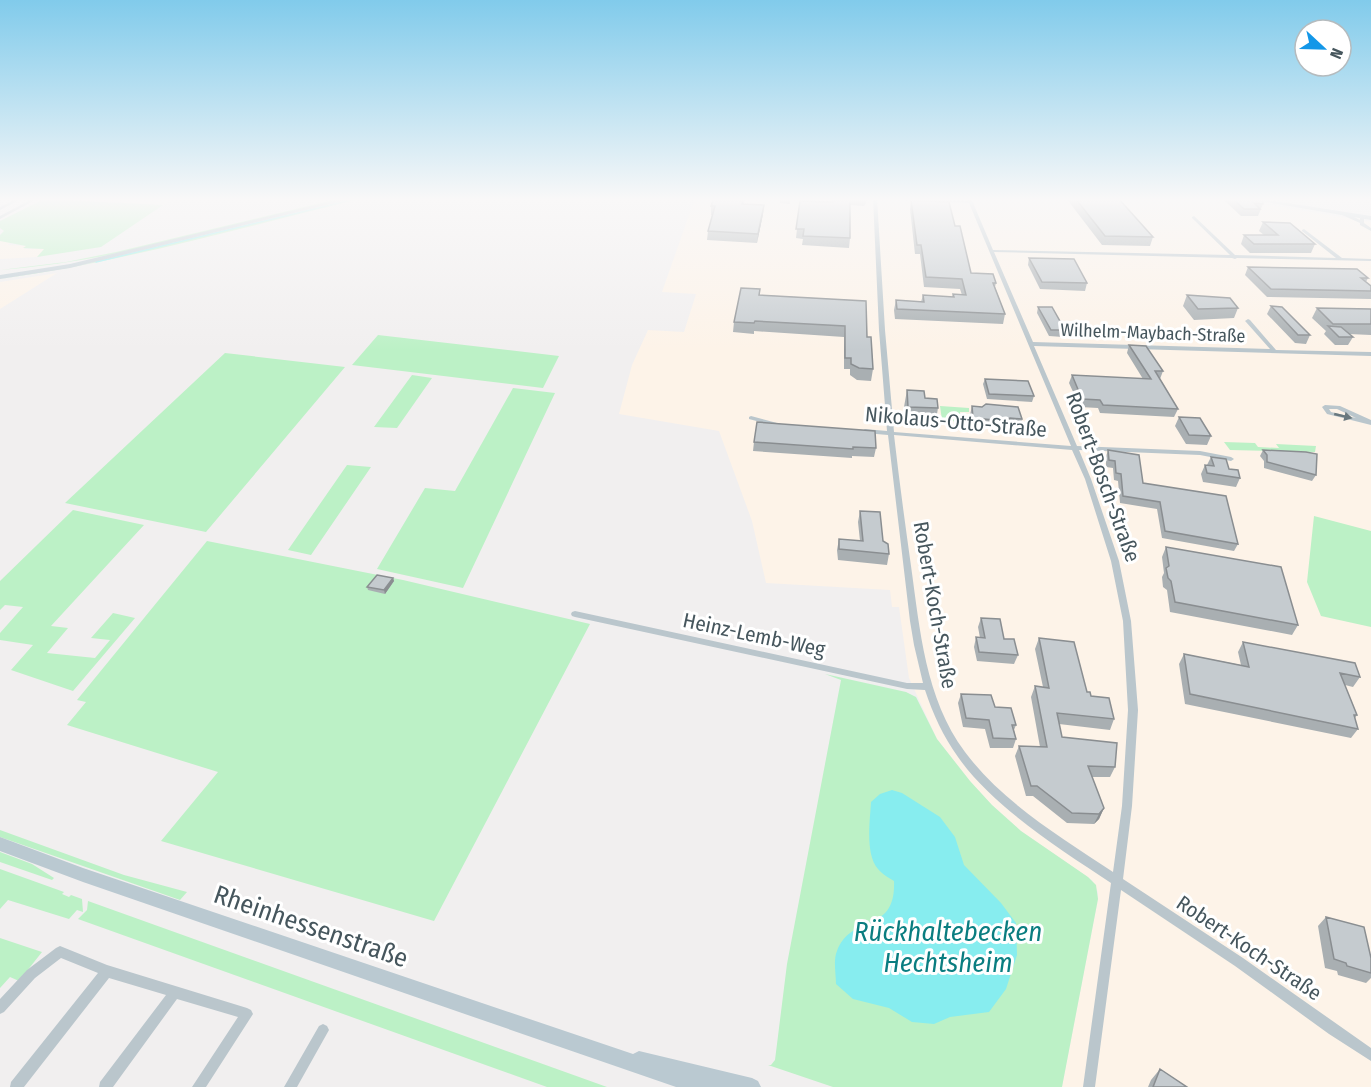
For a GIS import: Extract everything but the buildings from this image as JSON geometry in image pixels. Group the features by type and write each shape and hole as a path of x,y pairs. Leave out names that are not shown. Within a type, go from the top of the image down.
{"main road":[{"path":"0,275 92,260 139,249"},
{"name":"Rheinhessenstraße","path":"0,844 702,1087"},
{"name":"Rheinhessenstraße","path":"605,1054 648,1061 752,1087"}],"street":[{"name":"Robert-Koch-Straße","path":"878,249 890,433 915,630 926,687 950,738 963,758 993,790 1027,819 1371,1055"},
{"path":"1226,249 1235,258"},
{"path":"1327,249 1340,259"},
{"path":"991,251 1371,260"},
{"name":"Robert-Bosch-Straße","path":"991,251 1075,448 1095,501 1115,561 1130,645 1132,745 1127,806 1087,1087"},
{"name":"Wilhelm-Maybach-Straße","path":"1248,321 1274,351"},
{"name":"Wilhelm-Maybach-Straße","path":"1030,344 1371,354"},
{"path":"1325,407 1338,407 1371,423 1329,413 1325,407"},
{"path":"751,418 767,423 788,425"},
{"name":"Nikolaus-Otto-Straße","path":"855,430 1075,448 1200,453 1232,459"},
{"name":"Heinz-Lemb-Weg","path":"575,614 895,684 926,687"},
{"path":"0,1008 31,974 60,952 107,971 247,1014 198,1087"},
{"path":"16,1087 107,971"},
{"path":"105,1087 175,992"},
{"path":"290,1087 323,1030"}],"shaded area":[{"path":"0,249 45,249 37,257 0,259"},
{"path":"677,249 1371,249 1371,1087 1062,1087 1098,899 1098,892 1092,880 1021,831 992,805 937,739 909,678 899,607 892,607 890,590 766,583 752,521 719,431 619,414 632,365 648,330 684,332 696,294 662,292"},
{"path":"57,273 0,309 0,282"}],"green space":[{"path":"38,249 90,249 37,257 44,249"},
{"path":"137,249 132,250 66,262"},
{"path":"149,249 159,249 137,254 46,272 0,279 86,264"},
{"path":"378,335 559,356 543,388 352,365"},
{"path":"225,353 345,367 206,532 65,503"},
{"path":"412,375 432,378 397,428 374,427"},
{"path":"513,388 555,393 463,588 377,569 425,488 455,491"},
{"path":"940,406 969,408 969,412 960,412 961,422 942,420"},
{"path":"1224,442 1255,443 1258,447 1279,448 1276,444 1316,446 1315,452 1230,450"},
{"path":"347,465 371,467 311,555 288,550"},
{"path":"73,510 144,525 51,626 68,628 47,653 95,658 110,640 91,638 113,613 135,618 73,691 11,670 33,645 0,640 0,633 23,607 5,605 0,610 0,581"},
{"path":"1314,516 1371,531 1371,627 1321,616 1307,582"},
{"path":"207,541 403,580 590,624 434,921 161,841 218,772 67,725 86,702 77,700"},
{"path":"825,674 906,692 916,697 937,739 992,805 1021,831 1088,877 1096,885 1098,899 1062,1087 833,1087 768,1065 775,1060 787,964 841,680"},
{"path":"0,830 124,875 187,892 180,900 0,837"},
{"path":"0,852 32,864 54,878 52,880 0,862"},
{"path":"0,869 64,892 62,894 69,897 71,895 82,899 83,912 77,910 69,919 8,900 0,909"},
{"path":"88,901 607,1087 547,1087 78,919 87,910"},
{"path":"0,938 42,952 19,981 10,977 0,988"}],"water":[{"name":"Rückhaltebecken Hechtsheim","path":"892,790 902,793 940,817 955,837 964,865 1001,903 1016,923 1017,955 1006,989 989,1012 950,1017 934,1024 912,1022 889,1008 853,999 836,984 836,955 844,939 853,931 881,917 893,898 894,881 881,873 874,863 869,837 871,802 880,794"}],"waterway":[{"path":"96,262 151,249"}]}
